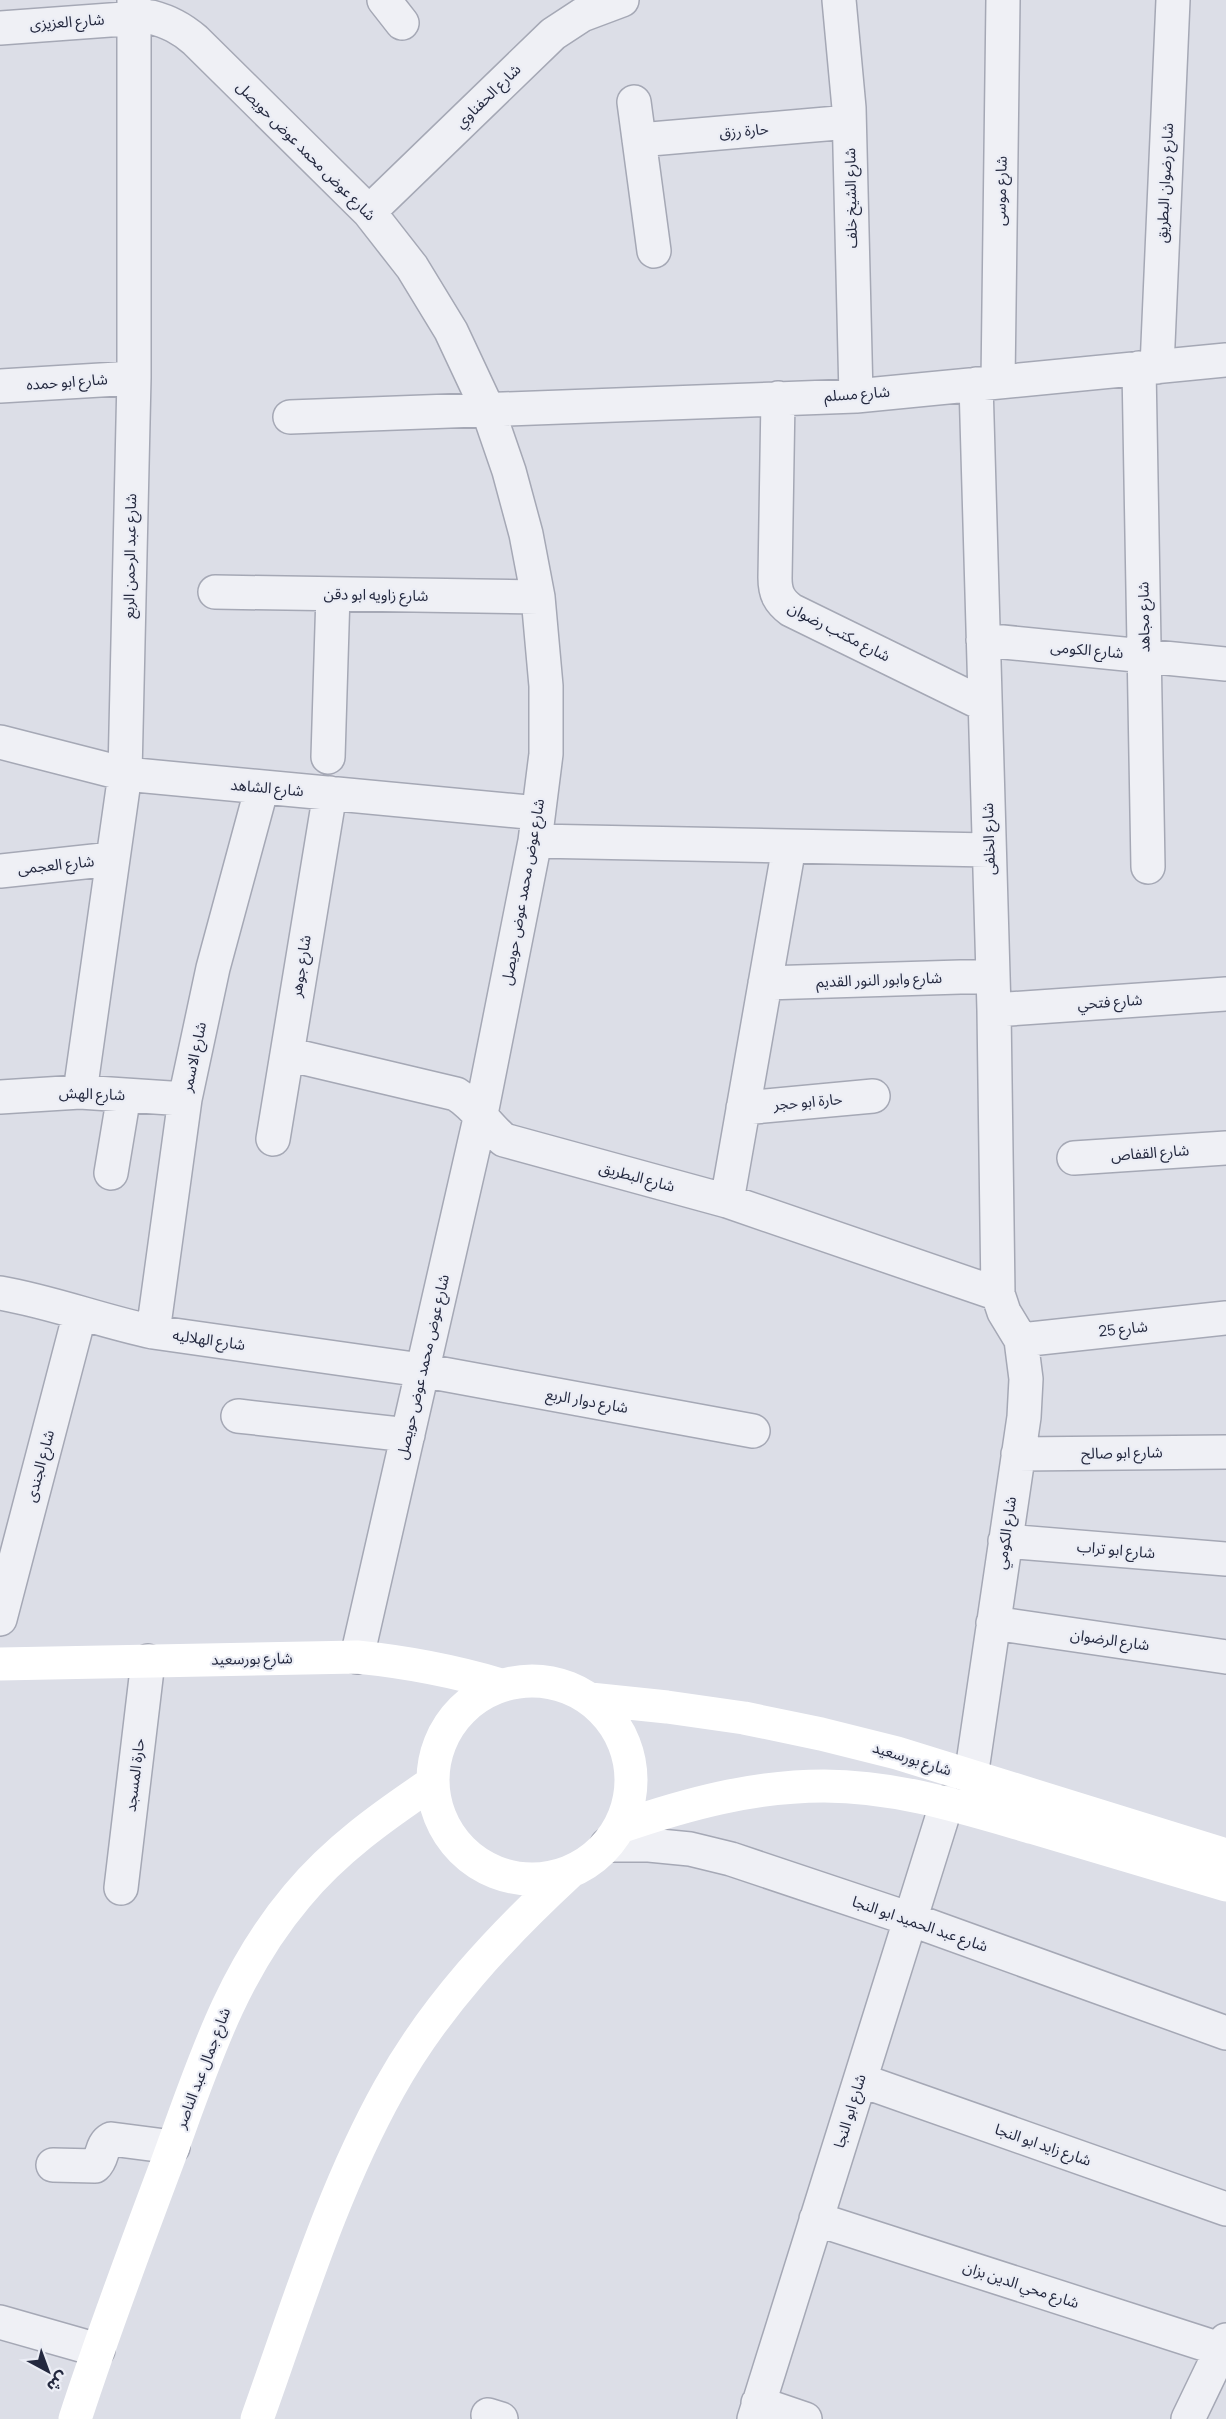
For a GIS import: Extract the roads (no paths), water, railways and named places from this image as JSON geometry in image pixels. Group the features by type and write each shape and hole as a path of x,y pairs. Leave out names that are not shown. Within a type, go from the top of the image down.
{"street":[{"name":"شارع الحفناوي","path":"369,212 553,34 582,15 622,0"},
{"name":"شارع الشيخ خلف","path":"839,0 849,122 856,396"},
{"name":"شارع موسى","path":"987,383 1004,0"},
{"name":"شارع رضوان البطريق","path":"1148,367 1173,0"},
{"name":"شارع عوض محمد عوض حويصل","path":"134,8 183,29 369,212 412,267 451,331 488,410 517,502 538,597 546,686 546,754 537,827 481,1114 357,1657"},
{"name":"شارع العزيزى","path":"0,27 134,8"},
{"name":"شارع عبد الرحمن الربع","path":"80,1092 125,774 134,378 134,8"},
{"path":"634,102 654,251"},
{"name":"حارة رزق","path":"639,140 849,122"},
{"name":"شارع مسلم","path":"290,417 856,396 1226,360"},
{"name":"شارع مجاهد","path":"1148,367 1144,656 1148,867"},
{"name":"شارع ابو حمده","path":"0,386 134,378"},
{"name":"شارع الخلفى","path":"987,383 983,640 994,1010 998,1294"},
{"name":"شارع مكتب رضوان","path":"778,399 775,591 781,602 791,610 985,705"},
{"name":"شارع زاويه ابو دقن","path":"215,592 538,597"},
{"path":"328,757 333,594"},
{"name":"شارع الكومى","path":"983,640 1226,664"},
{"name":"شارع الشاهد","path":"0,742 125,774 330,793 537,827 789,847 989,850"},
{"name":"شارع الاسمر","path":"153,1332 185,1099 213,968 262,787"},
{"name":"شارع جوهر","path":"273,1139 330,793"},
{"path":"727,1201 789,847"},
{"name":"شارع العجمى","path":"0,871 112,859"},
{"name":"شارع وابور النور القديم","path":"765,983 993,976"},
{"name":"شارع فتحي","path":"994,1010 1226,994"},
{"name":"شارع البطريق","path":"287,1054 456,1094 481,1114 491,1129 504,1140 520,1146 727,1201 998,1294"},
{"name":"شارع الهش","path":"0,1097 80,1092 185,1099"},
{"path":"111,1173 124,1095"},
{"name":"حارة ابو حجر","path":"743,1108 873,1096"},
{"name":"شارع القفاص","path":"1074,1158 1226,1148"},
{"name":"شارع الهلاليه","path":"0,1293 28,1298 153,1332 422,1370"},
{"name":"شارع الكومي","path":"971,1777 1024,1417 1026,1379 1021,1340 1004,1312 998,1294"},
{"name":"شارع الجندى","path":"0,1619 80,1313"},
{"name":"شارع 25","path":"1021,1340 1226,1318"},
{"name":"شارع دوار الربع","path":"422,1370 753,1431"},
{"path":"238,1416 408,1435"},
{"name":"شارع ابو صالح","path":"1018,1454 1226,1452"},
{"name":"شارع ابو تراب","path":"1005,1542 1226,1559"},
{"name":"شارع الرضوان","path":"993,1623 1226,1657"},
{"name":"شارع بورسعيد","path":"0,1664 357,1657 414,1663 459,1672 501,1685"},
{"name":"حارة المسجد","path":"121,1888 148,1661"},
{"path":"257,2419 330,2216 357,2151 389,2088 427,2029 470,1973 517,1921 569,1873 589,1862 613,1836 628,1804 631,1781 629,1757 621,1735 607,1715 590,1699 568,1687 543,1681 523,1681 501,1685 478,1696 459,1713 444,1734 435,1757 432,1783 435,1807 444,1829 458,1848 476,1864 498,1875 521,1880 546,1879 569,1873"},
{"name":"شارع بورسعيد","path":"590,1699 744,1718 821,1734 897,1753 1226,1855"},
{"name":"شارع جمال عبد الناصر","path":"75,2419 208,2048 227,2004 262,1943 297,1896 338,1853 383,1815 432,1783"},
{"path":"613,1836 687,1804 755,1790 825,1786 894,1791 947,1802 1226,1885"},
{"name":"شارع ابو النجا","path":"756,2411 947,1802"},
{"name":"شارع عبد الحميد ابو النجا","path":"613,1836 649,1845 690,1849 721,1857 910,1919 1226,2033"},
{"name":"شارع زايد ابو النجا","path":"860,2080 1226,2209"},
{"path":"53,2165 95,2166 99,2162 104,2144 111,2139 173,2147"},
{"name":"شارع محي الدين بزان","path":"816,2219 1224,2347"},
{"path":"0,2322 98,2350"},
{"path":"1188,2419 1224,2347"},
{"path":"756,2411 805,2419"}]}
